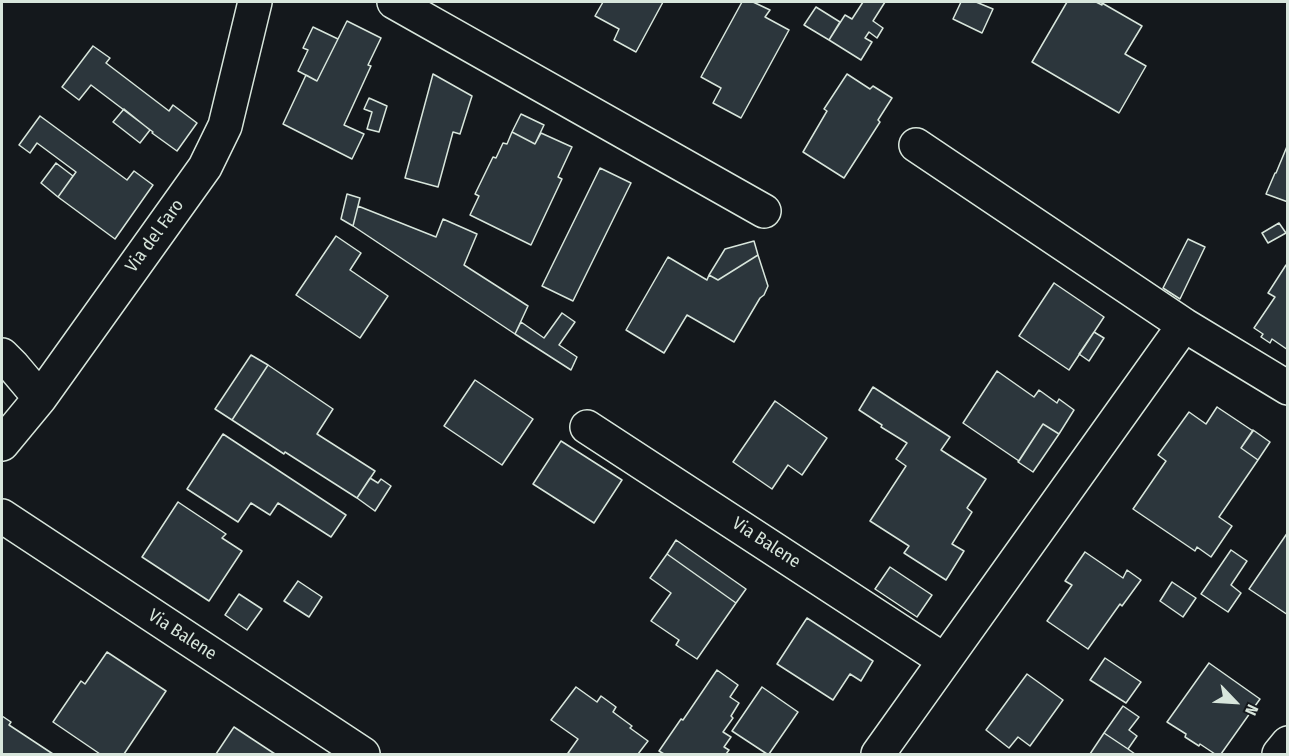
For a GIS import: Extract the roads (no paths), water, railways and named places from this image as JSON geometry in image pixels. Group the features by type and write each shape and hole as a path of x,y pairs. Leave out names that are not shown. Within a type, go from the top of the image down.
{"street":[{"name":"Via del Faro","path":"2,444 40,398 205,167 225,126 255,2"},
{"path":"394,2 764,211"},
{"path":"916,145 1184,325 1287,388"},
{"path":"878,754 1184,325"},
{"path":"2,355 40,398"},
{"name":"Via Balene","path":"587,427 945,660"},
{"name":"Via Balene","path":"2,516 363,754"},
{"path":"1279,754 1287,743"}]}
